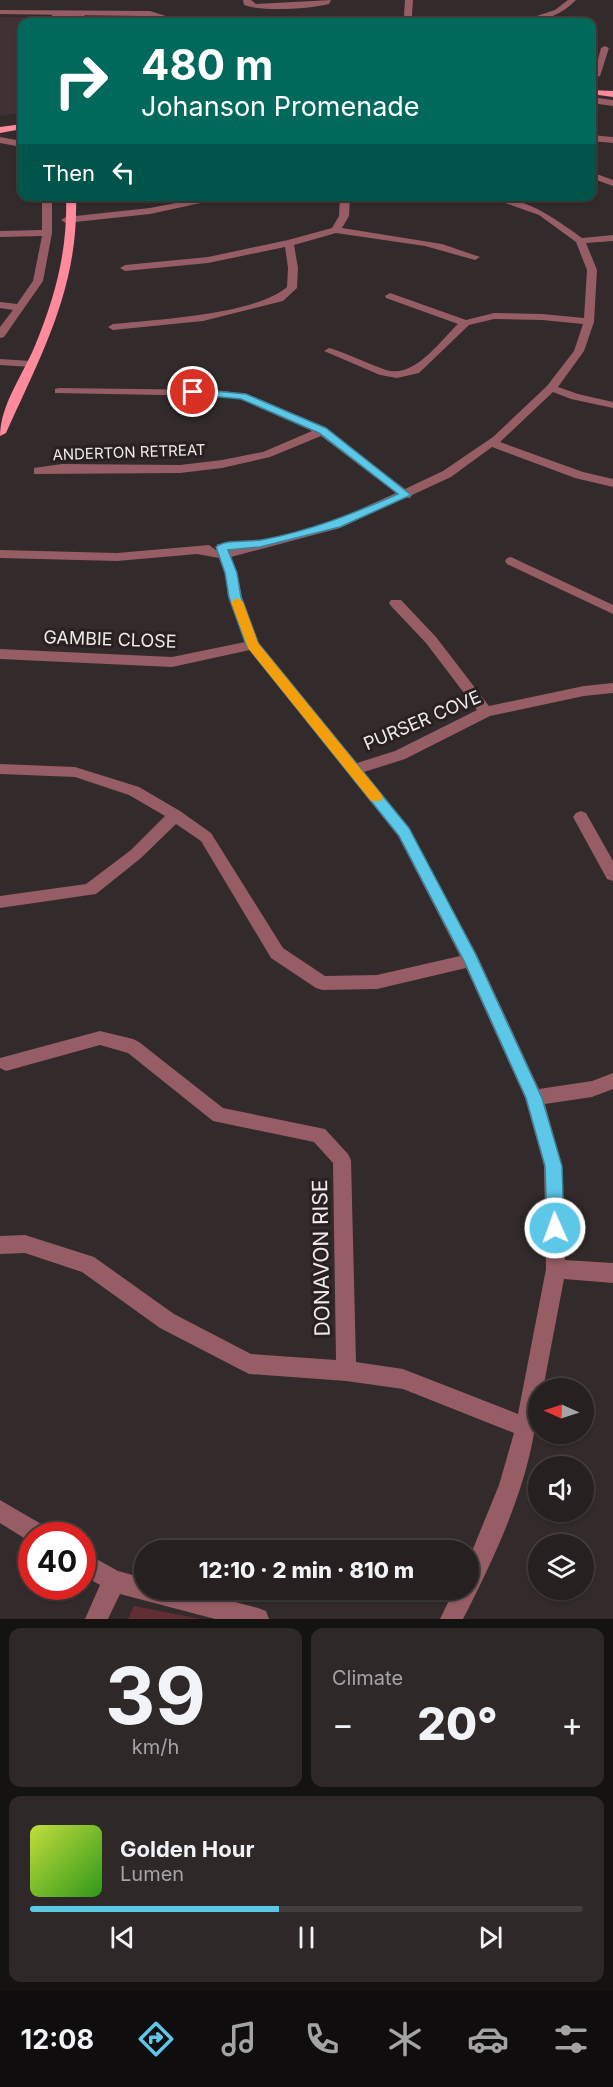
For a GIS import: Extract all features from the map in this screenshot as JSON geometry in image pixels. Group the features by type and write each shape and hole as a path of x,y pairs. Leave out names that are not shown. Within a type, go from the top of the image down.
{"main road":[{"path":"596,86 613,88"},
{"path":"596,92 613,94"},
{"path":"0,123 18,121"},
{"path":"0,130 18,128"},
{"path":"66,201 70,217"},
{"path":"0,417 60,293 69,256 71,201"},
{"path":"0,433 26,367"}],"street":[{"path":"247,0 247,3 255,6 317,4 327,0"},
{"path":"409,0 409,18"},
{"path":"536,18 558,12 572,0"},
{"path":"0,12 128,15 150,18 157,4"},
{"path":"597,77 605,48"},
{"path":"596,101 613,103"},
{"path":"596,138 613,140"},
{"path":"0,140 18,143"},
{"path":"596,177 613,183"},
{"path":"0,335 38,281 47,233 47,201"},
{"path":"70,217 150,211 203,201"},
{"path":"336,230 344,216 345,201"},
{"path":"0,554 117,557 202,552 211,554 226,550 250,549 260,544 336,525 406,495 447,474 494,441 551,387 579,351 589,322 592,270 580,241 542,213 505,201"},
{"path":"125,268 208,260 289,243 336,230 381,239 451,247 475,257"},
{"path":"0,234 47,233"},
{"path":"580,241 613,238"},
{"path":"113,327 203,318 279,299 292,288 293,268 289,243"},
{"path":"390,296 465,323"},
{"path":"0,305 18,307"},
{"path":"329,351 359,361 384,373 398,375 415,371 465,323 494,316 542,317 589,322"},
{"path":"0,362 26,367"},
{"path":"0,369 26,367"},
{"path":"551,387 584,399 613,405"},
{"path":"59,391 216,393 242,396 322,430 406,495"},
{"name":"ANDERTON RETREAT","path":"38,471 62,468 180,469 222,464 266,454 322,430"},
{"path":"494,441 580,470 613,477"},
{"path":"494,441 579,475 613,483"},
{"path":"226,550 235,597 253,645 404,832 471,960 534,1098 553,1166 556,1269 525,1426 510,1485 479,1562"},
{"path":"511,561 613,610"},
{"path":"396,603 431,640 486,712"},
{"name":"GAMBIE CLOSE","path":"0,654 172,662 253,645"},
{"name":"PURSER COVE","path":"354,770 400,755 486,712 584,691 613,688"},
{"path":"0,769 75,772 134,791 175,815 206,837 277,954 322,983 377,982 471,960"},
{"path":"0,902 90,890 136,854 175,815"},
{"path":"581,817 613,875"},
{"name":"DONAVON RISE","path":"6,1063 100,1038 133,1047 219,1115 319,1135 342,1160 346,1371"},
{"path":"534,1098 592,1089 613,1081"},
{"path":"0,1245 25,1244 87,1264 167,1321 249,1364 346,1371 403,1379 525,1426"},
{"path":"556,1269 613,1273"},
{"path":"0,1511 18,1522"},
{"path":"96,1570 114,1581 134,1587"},
{"path":"96,1619 114,1581"},
{"path":"184,1600 258,1619"},
{"path":"451,1619 461,1600"}],"shaded area":[{"path":"0,17 131,18 18,18 18,114 0,116"},
{"path":"134,1606 201,1619 128,1619"}],"building":[{"path":"53,15 84,15 82,18 52,18"}],"slow traffic":[{"path":"237,602 253,645 376,797"}],"route":[{"path":"193,392 242,396 322,430 406,495 336,525 260,544 221,547 225,563 231,573 235,597 253,645 404,832 471,960 534,1098 553,1166 555,1228"}]}
